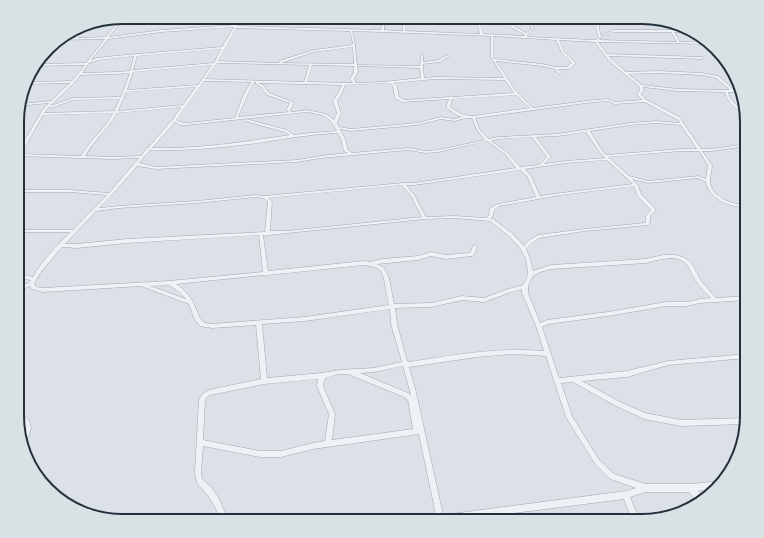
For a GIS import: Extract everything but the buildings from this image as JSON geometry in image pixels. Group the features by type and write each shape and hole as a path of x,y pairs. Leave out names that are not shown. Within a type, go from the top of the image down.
{"street":[{"path":"24,145 46,110 80,74 117,24"},
{"path":"24,286 32,281 61,245 110,194 174,120 215,63 237,24"},
{"path":"382,24 382,32"},
{"path":"404,24 404,32"},
{"path":"479,24 482,35"},
{"path":"510,24 526,36"},
{"path":"526,36 532,29 530,24"},
{"path":"598,24 596,31 600,37"},
{"path":"71,38 106,38 162,31 235,27 526,36 596,41 700,43"},
{"path":"351,31 356,65 356,72 352,79 355,84"},
{"path":"596,41 600,37 612,31 680,31"},
{"path":"672,31 679,42"},
{"path":"492,36 492,57 516,94 532,109"},
{"path":"495,60 556,68 568,68 574,64 563,52 557,39"},
{"path":"596,41 606,55 620,70 625,72 641,86 670,91 735,91"},
{"path":"278,63 314,51 354,46"},
{"path":"43,65 87,63 107,58 224,48"},
{"path":"82,157 88,147 108,124 115,112 125,91 136,55"},
{"path":"422,55 421,65 424,79"},
{"path":"606,55 703,58"},
{"path":"80,74 116,73 215,63 421,65 439,61 447,56"},
{"path":"305,83 310,64"},
{"path":"556,68 560,73"},
{"path":"625,72 702,74 721,79 731,89 731,91"},
{"path":"203,80 355,84 424,79 506,79"},
{"path":"32,83 73,82"},
{"path":"255,82 262,86 268,94 292,103 288,110 293,113"},
{"path":"236,119 245,96 255,82"},
{"path":"390,82 395,86 397,98 403,101 516,94"},
{"path":"335,122 339,113 334,101 340,94 344,84"},
{"path":"125,91 198,86"},
{"path":"641,86 642,90 639,96 680,119 695,141 699,150 710,165 708,181 714,194 718,198 740,206"},
{"path":"726,91 726,96 732,104 739,108"},
{"path":"46,110 73,99 122,98"},
{"path":"451,98 448,107 466,117"},
{"path":"148,149 183,149 221,146 339,130 418,124 441,118 454,120 466,117 594,101 608,100 615,103 646,101"},
{"path":"26,104 54,102"},
{"path":"43,114 115,112 184,106"},
{"path":"174,120 182,124 293,113 311,112 323,114 335,122 344,139 346,151 351,153"},
{"path":"473,117 476,127 487,140 506,153 520,169 529,176 539,198"},
{"path":"242,118 286,131 293,136"},
{"path":"135,164 156,168 236,165 296,161 351,153 408,149 426,152 438,151 487,140 513,137 569,134 587,130 656,122 682,124"},
{"path":"523,249 538,237 585,230 646,224 648,222 648,216 654,210 640,194 636,184 606,158 598,149 587,130"},
{"path":"534,137 549,157 540,166"},
{"path":"93,210 197,202 238,197 264,197 414,184 618,156 674,150 712,150 740,146"},
{"path":"24,155 141,157"},
{"path":"627,176 648,182 699,177 708,181"},
{"path":"403,184 414,196 425,218"},
{"path":"487,220 492,209 498,205 636,184"},
{"path":"24,191 70,191 110,194"},
{"path":"264,197 270,201 264,234 266,274"},
{"path":"61,245 77,246 127,241 264,234 425,218 454,217 487,220 500,226 511,235 523,249 528,259 531,275"},
{"path":"24,231 75,232"},
{"path":"32,281 34,288 43,290 169,283 418,258 430,254 446,257 460,256 472,254 475,247"},
{"path":"712,485 691,488 646,488 612,477 597,462 569,417 540,326 525,293 525,286 531,275 538,271 551,268 646,261 657,258 676,257 687,262 698,280 715,300"},
{"path":"371,263 382,269 386,278 394,324 406,364 418,431"},
{"path":"24,278 32,281"},
{"path":"169,283 179,288 191,303 198,320 203,324 212,326 305,319 392,306 431,305 462,298 484,300 525,286"},
{"path":"139,284 191,303"},
{"path":"540,326 547,322 608,314 666,304 687,304 740,298"},
{"path":"259,323 264,381"},
{"path":"222,514 215,498 208,488 199,481 198,472 202,400 204,396 209,393 264,381 322,376 339,372 374,370 406,364 490,354 533,352 548,354"},
{"path":"558,381 627,374 668,363 740,357"},
{"path":"350,372 406,395 411,399 439,514"},
{"path":"322,376 320,386 332,414 328,444"},
{"path":"573,379 616,403 644,416 681,423 696,424 740,421"},
{"path":"24,420 27,422 28,428 26,435"},
{"path":"200,442 260,454 281,454 328,444 418,431"},
{"path":"485,514 626,495 646,488"},
{"path":"691,488 698,496"},
{"path":"626,495 633,514"}]}
